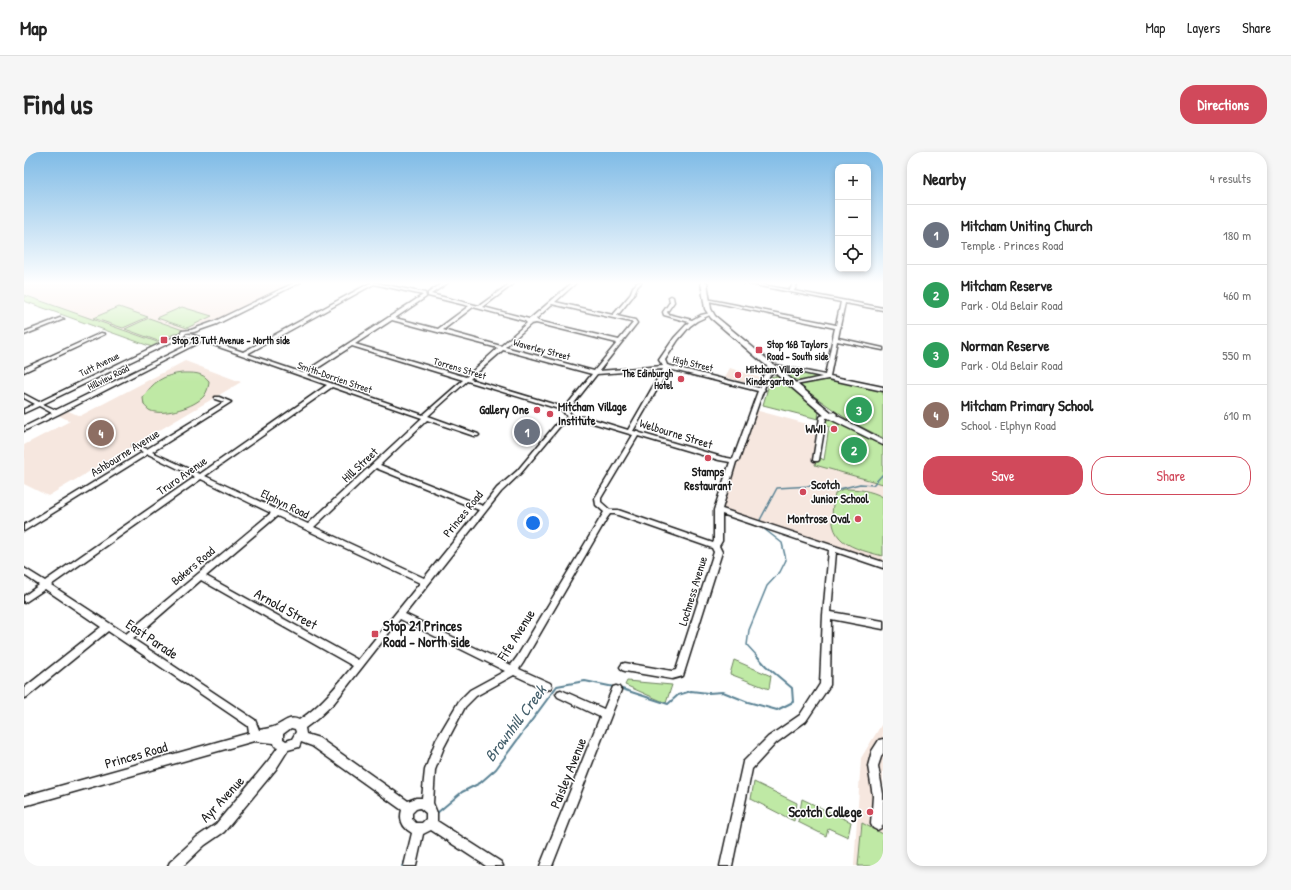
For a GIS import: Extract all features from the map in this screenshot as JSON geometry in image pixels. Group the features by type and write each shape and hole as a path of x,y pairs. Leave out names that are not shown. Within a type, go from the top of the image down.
{"main road":[{"path":"713,316 794,385 831,414 883,443"},
{"path":"831,414 883,440"}],"street":[{"path":"190,333 232,315"},
{"path":"243,354 314,315"},
{"path":"303,375 396,315"},
{"path":"439,331 460,315"},
{"path":"509,315 620,342"},
{"name":"Hill Street","path":"309,528 425,418 538,315"},
{"path":"571,419 564,409 569,406 634,324 634,322 607,315"},
{"path":"667,315 693,322"},
{"path":"782,315 838,327"},
{"path":"828,377 840,315"},
{"path":"713,316 702,316 680,333 663,359 662,363 667,366 655,386 634,432 598,498 598,503 608,512 616,512 715,546"},
{"name":"Waverley Street","path":"392,318 595,373"},
{"path":"24,334 62,319"},
{"name":"Tutt Avenue","path":"24,411 182,335 190,333"},
{"name":"Smith-Dorrien Street","path":"190,333 201,340 476,435"},
{"path":"24,370 104,334"},
{"path":"836,339 883,349"},
{"name":"Hillview Road","path":"24,429 201,340"},
{"name":"Torrens Street","path":"351,344 564,409"},
{"name":"High Street","path":"595,373 667,366 762,390"},
{"path":"779,371 828,377 883,389"},
{"name":"Lochness Avenue","path":"624,667 672,675 680,673 718,552 715,546 718,541 718,510 733,465 731,461 736,460 766,376 779,371"},
{"path":"794,385 825,379 828,377"},
{"name":"Truro Avenue","path":"24,600 331,385"},
{"path":"24,396 57,413"},
{"name":"Ashbourne Avenue","path":"24,528 228,402 217,398"},
{"path":"816,460 823,417 831,414"},
{"name":"Welbourne Street","path":"571,419 586,418 731,461"},
{"name":"Princes Road","path":"24,801 254,737 281,737 290,723 299,726 314,716 331,700 499,490 519,472 559,424 571,419"},
{"name":"Elphyn Road","path":"135,446 425,582"},
{"path":"376,466 484,509"},
{"path":"718,510 883,565"},
{"name":"Bakers Road","path":"126,639 276,512"},
{"name":"Fife Avenue","path":"427,804 430,770 440,744 462,704 473,693 512,671 520,660 604,516 608,512"},
{"path":"726,866 747,766 772,740 803,718 825,685 827,615 833,549"},
{"name":"East Parade","path":"24,571 252,723 254,737"},
{"name":"Arnold Street","path":"200,576 359,665"},
{"path":"399,615 453,640 512,671 547,686"},
{"path":"827,615 883,625"},
{"path":"24,694 108,626"},
{"name":"Paisley Avenue","path":"546,866 616,690"},
{"path":"561,694 606,715"},
{"path":"281,737 295,743 300,737 301,733 299,726"},
{"name":"Ayr Avenue","path":"174,866 196,845 220,828 272,765 281,737"},
{"path":"300,737 315,742 409,809"},
{"path":"877,824 878,796 874,766 876,755 883,744"},
{"path":"419,802 427,804 432,813 430,823 426,827 418,829 409,824 407,818 409,809 415,803 419,802"},
{"path":"430,823 497,866"},
{"path":"410,866 418,829"}],"shaded area":[{"path":"82,315 227,315 186,329 157,343"},
{"path":"185,361 241,382 48,496 24,484 24,445 70,421 56,414 66,410 80,416"},
{"name":"Mitcham Village Kindergarten","path":"730,368 761,378 759,385 756,386 725,377"},
{"name":"Scotch Junior School","path":"755,410 822,428 815,465 883,484 883,565 718,510"},
{"name":"Scotch College","path":"883,722 883,866 854,866 861,758"}],"green space":[{"path":"64,315 82,315 160,343 152,347"},
{"path":"99,315 143,315 148,317 123,328 93,318"},
{"path":"163,315 212,316 187,328 157,318"},
{"path":"149,318 183,330 158,341 125,329"},
{"path":"778,368 821,377 802,382 793,379"},
{"path":"182,373 194,373 203,376 209,381 206,393 200,400 179,410 164,412 151,411 144,405 143,398 150,388 159,380"},
{"path":"771,377 780,377 819,411 818,419 763,405"},
{"path":"826,378 883,389 883,438 848,420 797,384"},
{"path":"825,416 883,443 883,484 815,465 817,456 824,460 829,427 822,423"},
{"name":"Montrose Oval","path":"843,489 863,490 883,497 883,556 847,544 835,531 833,509 835,493"},
{"path":"734,660 771,676 769,689 730,674"},
{"path":"627,681 672,685 666,703 625,685"},
{"path":"754,782 797,803 794,821 751,799"},
{"path":"802,799 851,822 848,837 828,828 826,836 798,822"},
{"path":"862,823 883,834 883,866 858,866"}],"waterway":[{"name":"Brownhill Creek","path":"762,524 760,520 777,488 811,486 835,490 860,484 873,485 883,474"},
{"name":"Brownhill Creek","path":"758,657 747,645 749,630 767,586 780,572 786,560 782,543 763,528"},
{"name":"Brownhill Creek","path":"619,688 668,704 678,695 691,691 708,693 723,692 748,702 777,710 793,702 792,688 766,666 757,656"},
{"name":"Brownhill Creek","path":"437,813 462,792 480,783 496,769 557,686 585,681 614,687"},
{"name":"Brownhill Creek","path":"402,866 405,861"}],"place":[{"name":"Stop 13 Tutt Avenue - North side","path":"164,340"},
{"name":"Stop 16B Taylors Road - South side","path":"759,350"},
{"name":"Mitcham Village Kindergarten","path":"738,375"},
{"name":"The Edinburgh Hotel","path":"681,379"},
{"name":"Gallery One","path":"537,410"},
{"name":"Norman Reserve","path":"859,410"},
{"name":"Mitcham Village Institute","path":"550,414"},
{"name":"WWII","path":"834,429"},
{"name":"Mitcham Uniting Church","path":"527,432"},
{"name":"Mitcham Primary School","path":"101,433"},
{"name":"Mitcham Reserve","path":"854,450"},
{"name":"Stamps Restaurant","path":"708,458"},
{"name":"Scotch Junior School","path":"803,492"},
{"name":"Montrose Oval","path":"858,519"},
{"name":"Stop 21 Princes Road - North side","path":"375,634"},
{"name":"Scotch College","path":"870,812"}]}
